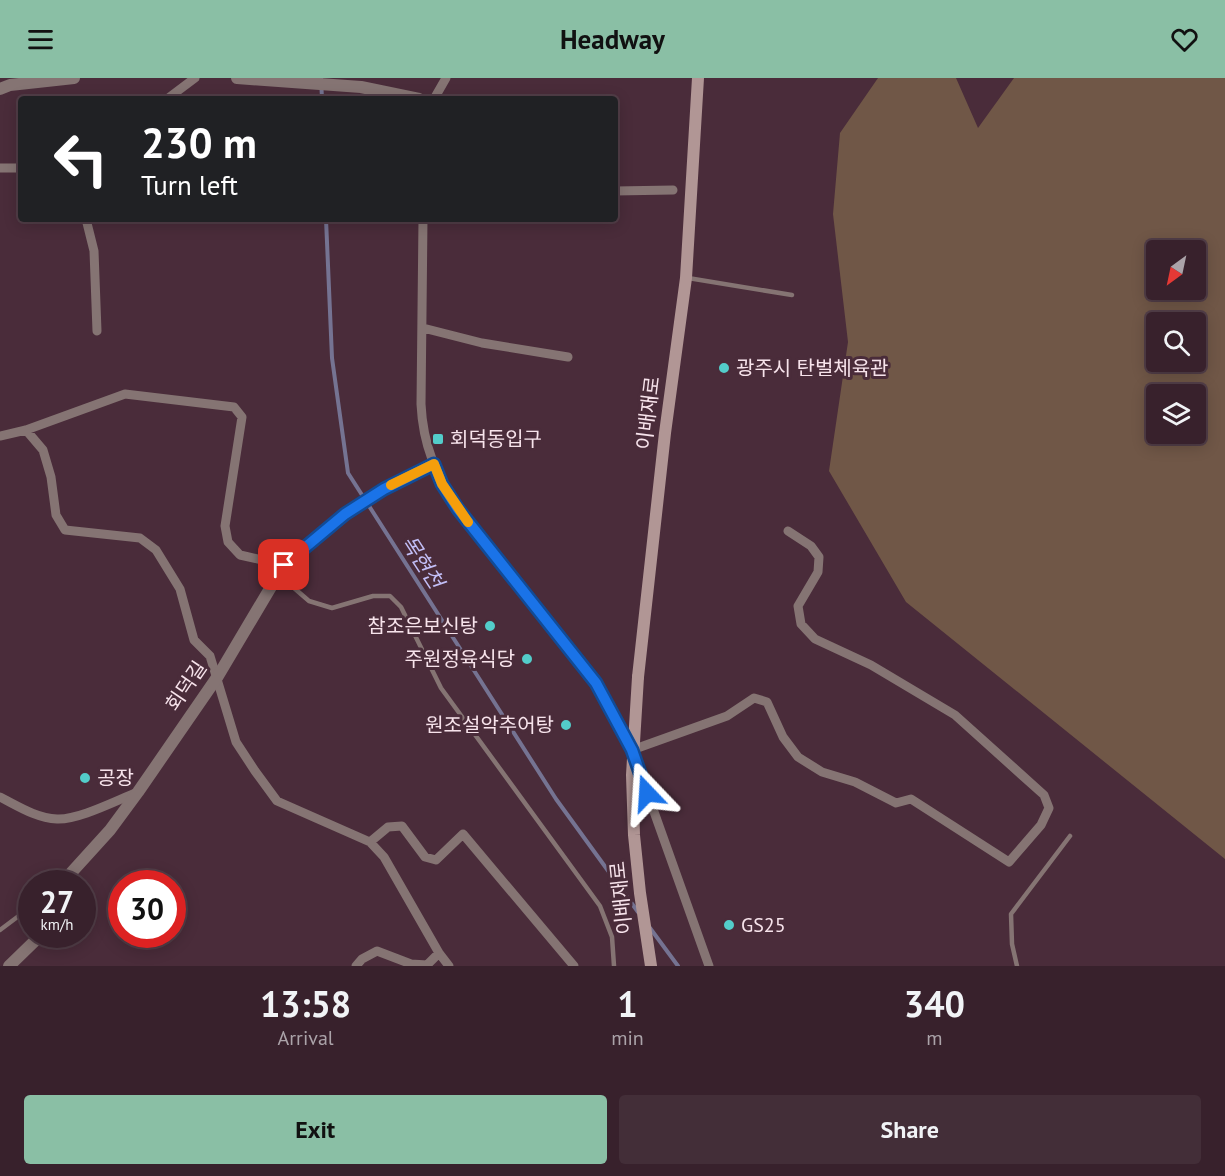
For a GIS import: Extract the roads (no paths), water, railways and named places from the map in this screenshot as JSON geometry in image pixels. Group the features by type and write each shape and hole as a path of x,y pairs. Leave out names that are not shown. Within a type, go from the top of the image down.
{"main road":[{"name":"이배재로","path":"651,966 640,893 632,775 638,677 665,433 686,278 698,78"}],"street":[{"path":"7,84 74,78"},
{"path":"171,96 195,78"},
{"path":"237,78 292,80 361,87 404,96"},
{"path":"436,96 446,78"},
{"path":"0,168 18,168"},
{"path":"618,191 673,190"},
{"path":"87,222 94,251 97,331"},
{"path":"423,222 422,431 434,464 442,484 458,509 596,683 632,750 709,966"},
{"path":"423,328 482,344 568,357"},
{"path":"0,436 26,430 124,394 234,407 242,417 225,526 228,542 240,555 284,565"},
{"path":"26,430 43,450 51,477 56,515 65,530 140,538 156,550 180,589 194,640 210,656 218,676 236,741 277,801 370,842 384,857 439,953 449,966"},
{"name":"회덕길","path":"74,870 110,830 218,676 284,565 345,514 384,489 434,464"},
{"path":"632,750 727,716 754,698 767,702 783,738 798,757 822,772 855,782 896,803 911,799 1009,862 1041,825 1049,808 1044,795 955,715 871,665 815,639 801,624 798,606 818,572 819,557 811,546 788,531"},
{"path":"0,797 32,813 58,819 88,812 138,792"},
{"path":"370,842 388,828 402,826 425,857 436,860 463,834 574,966"},
{"path":"9,966 28,948"},
{"path":"356,966 362,959 377,951 411,964 427,964 439,953"}],"lane":[{"path":"686,278 792,295"},
{"path":"284,565 294,588 309,601 332,608 373,596 390,596 401,607 441,688 600,906 612,937 614,966"},
{"path":"1017,966 1012,944 1011,914 1070,836"},
{"path":"0,930 18,916"}],"waterway":[{"name":"목현천","path":"321,78 322,96"},
{"name":"목현천","path":"326,222 332,358 348,473 556,799 638,912"},
{"name":"목현천","path":"650,928 678,966"}],"place":[{"name":"광주시 탄벌체육관","path":"724,368"},
{"name":"회덕동입구","path":"438,439"},
{"name":"참조은보신탕","path":"490,626"},
{"name":"주원정육식당","path":"527,659"},
{"name":"원조설악추어탕","path":"566,725"},
{"name":"공장","path":"85,778"},
{"name":"GS25","path":"729,925"}]}
